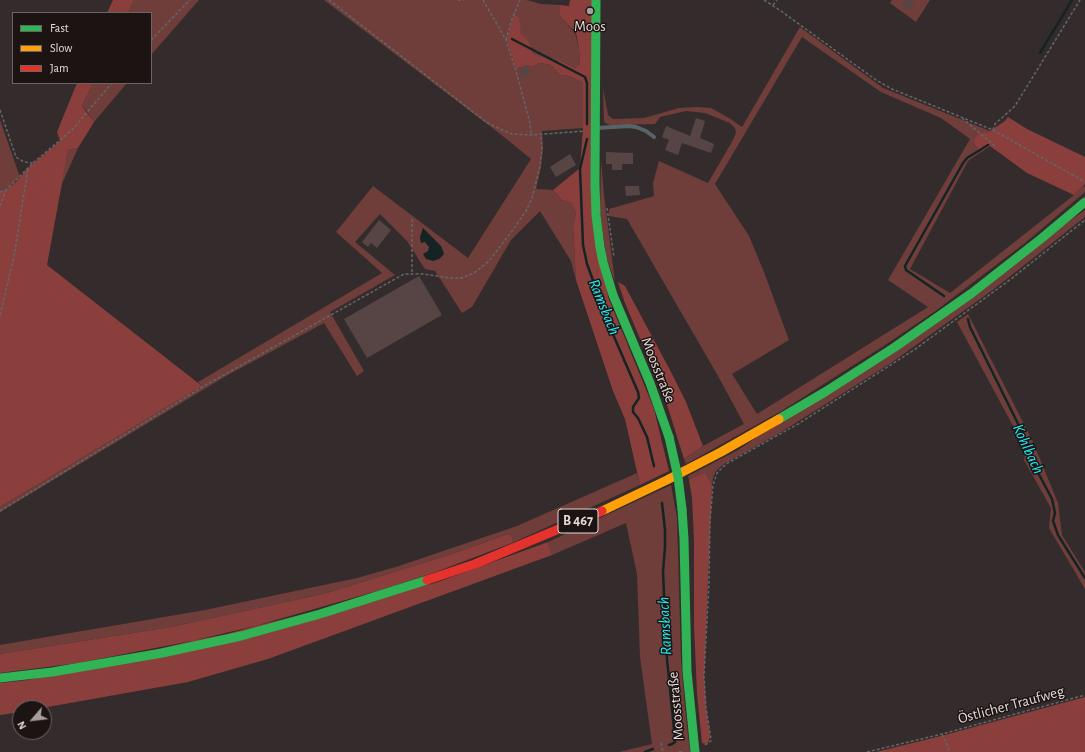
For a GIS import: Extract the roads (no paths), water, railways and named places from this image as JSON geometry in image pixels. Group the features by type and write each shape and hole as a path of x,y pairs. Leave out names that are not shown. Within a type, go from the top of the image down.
{"main road":[{"name":"Moosstraße","path":"596,0 596,215 603,262 613,295 650,383 669,437 676,469 682,509 687,671 695,750"},
{"name":"B 467","path":"0,678 52,672 162,653 241,636 406,588 468,566 576,522 667,480 721,452 825,392 895,347 972,293 1085,202"}],"lane":[{"path":"596,129 629,126 646,131 654,136"}],"waterway":[{"path":"1040,53 1072,0"},
{"name":"Ramsbach","path":"512,39 585,77 587,83 587,124"},
{"name":"Ramsbach","path":"587,139 580,169 583,245 587,264 612,332 638,392 639,398 633,407 633,412 638,418 647,437 654,466"},
{"name":"Kohlbach","path":"944,296 906,270 905,266 963,163 967,158 988,145"},
{"name":"Kohlbach","path":"968,319 970,327 1031,450 1033,463 1052,499 1055,513 1053,521 1058,535 1085,578"},
{"name":"Ramsbach","path":"662,503 665,530 663,572 667,659 675,742 669,745"},
{"name":"Ramsbach","path":"645,752 653,749"}],"place":[{"name":"Moos","path":"590,11"}]}
